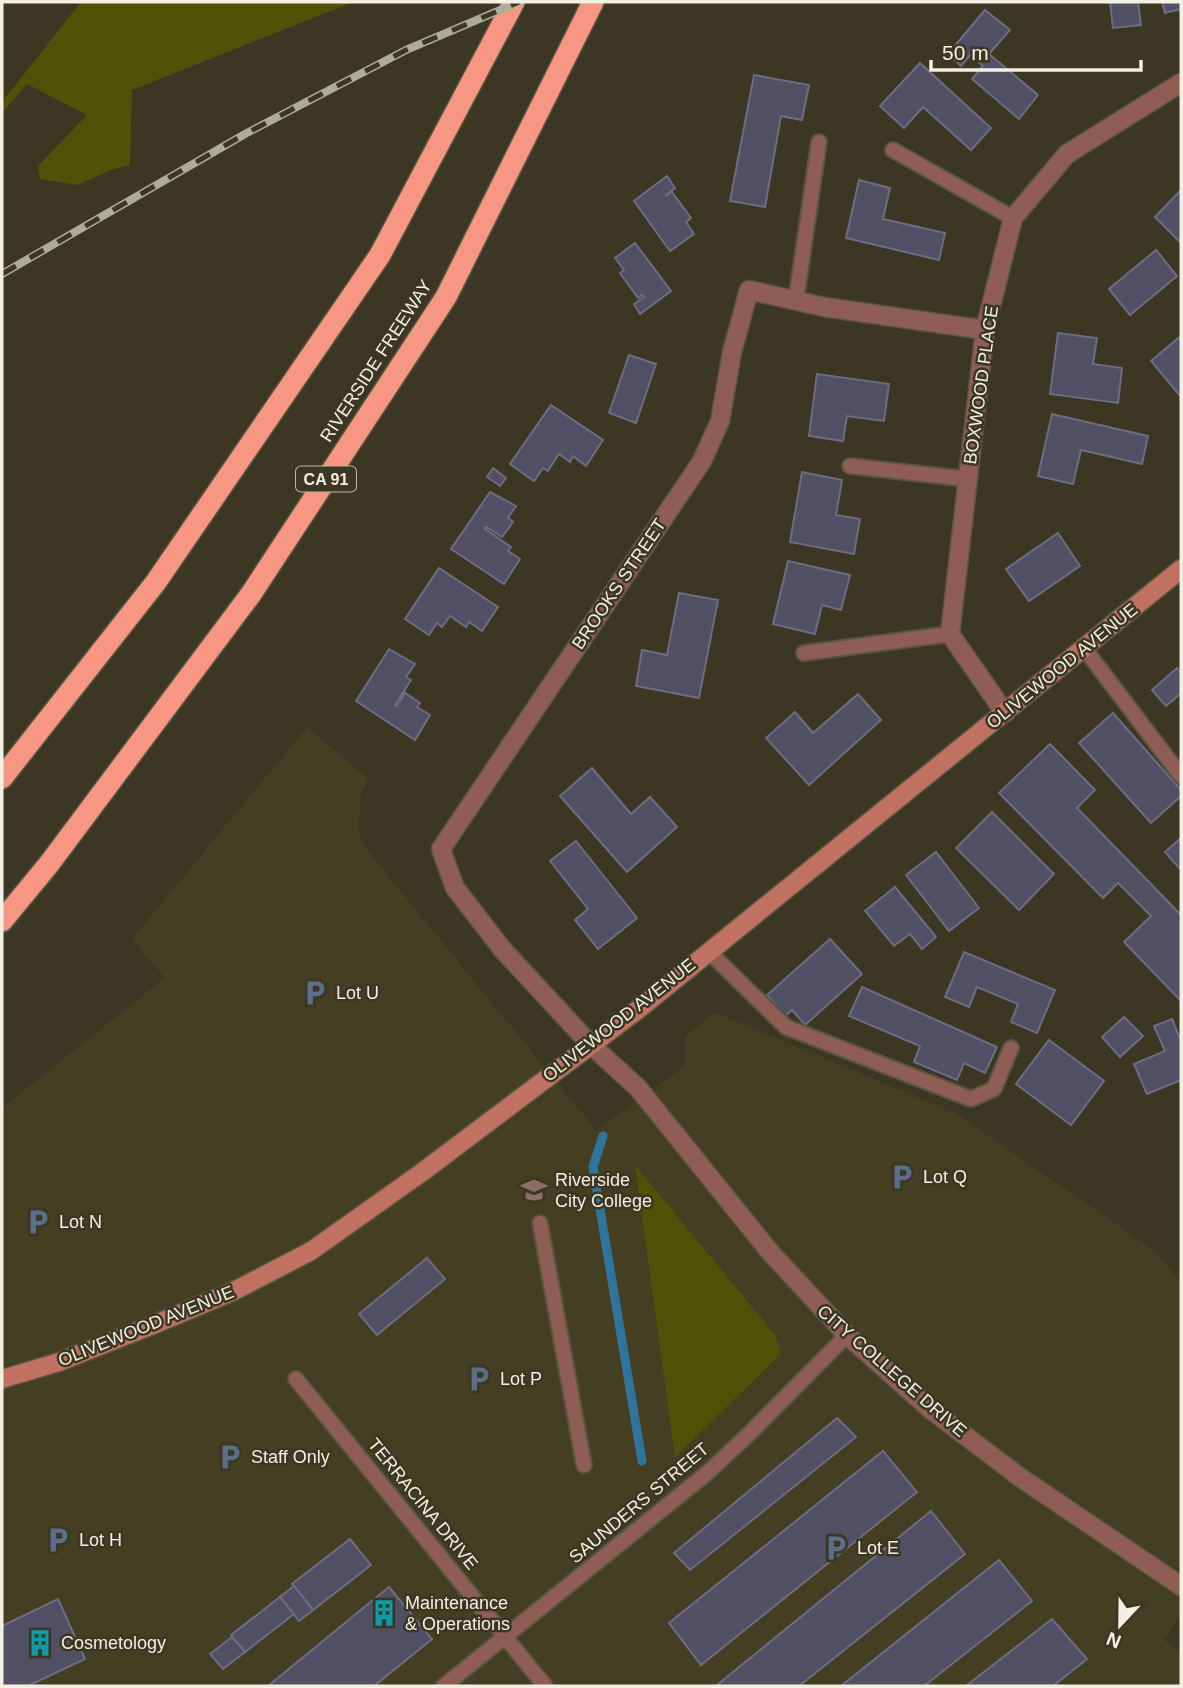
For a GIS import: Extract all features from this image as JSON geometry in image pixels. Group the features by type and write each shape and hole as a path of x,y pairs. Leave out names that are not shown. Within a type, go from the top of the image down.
{"highway":[{"path":"2,778 156,582 380,255 514,2"},
{"name":"RIVERSIDE FREEWAY","path":"2,920 49,864 251,594 446,297 593,2"}],"main road":[{"name":"OLIVEWOOD AVENUE","path":"2,1380 59,1362 153,1325 234,1291 311,1251 421,1173 640,1008 1181,569"}],"street":[{"name":"BOXWOOD PLACE","path":"950,634 985,330 1013,218 1067,154 1181,83"},
{"name":"BROOKS STREET","path":"590,1044 503,950 454,888 441,849 702,461 720,421 732,352 749,290 824,307 985,330"},
{"path":"950,634 1005,713"},
{"name":"CITY COLLEGE DRIVE","path":"590,1044 638,1088 770,1252 847,1335 930,1409 1021,1478 1181,1586"}],"lane":[{"path":"796,300 819,142"},
{"path":"893,150 1013,218"},
{"path":"850,466 968,479"},
{"path":"804,653 950,634"},
{"path":"1084,648 1181,776"},
{"path":"708,951 786,1027 971,1098 994,1089 1012,1048"},
{"path":"540,1223 584,1465"},
{"name":"SAUNDERS STREET","path":"444,1686 706,1474 847,1335"},
{"name":"TERRACINA DRIVE","path":"296,1378 545,1686"}],"shaded area":[{"path":"81,2 353,2 132,90 130,165 77,185 40,179 38,166 87,115 27,84 2,113 2,102"},
{"name":"Riverside City College","path":"307,727 369,779 361,793 358,831 368,851 596,1130 686,1065 685,1037 714,1012 955,1113 1154,1250 1181,1282 1181,1615 1164,1640 1181,1652 1181,1686 2,1686 2,1108 165,978 132,939"},
{"path":"635,1165 776,1336 781,1354 675,1457"}],"building":[{"path":"1110,2 1138,2 1141,25 1113,28"},
{"path":"1162,2 1181,2 1181,9 1165,13"},
{"path":"985,10 1010,30 989,54 1038,95 1019,119 972,79 983,66 970,55 961,66 948,54"},
{"path":"920,63 991,128 971,150 923,107 904,128 880,106"},
{"path":"754,75 809,85 802,120 781,116 765,207 730,201"},
{"path":"667,176 675,188 665,196 672,192 691,218 686,222 694,234 670,251 634,201"},
{"path":"859,180 890,188 883,219 945,233 939,260 846,238"},
{"path":"1181,192 1181,243 1155,217"},
{"path":"635,243 671,291 640,314 634,304 644,297 642,295 638,298 620,273 624,270 615,258"},
{"path":"1156,250 1177,276 1130,315 1109,289"},
{"path":"1058,333 1097,338 1093,364 1122,368 1118,403 1050,394"},
{"path":"1181,336 1181,397 1151,361"},
{"path":"629,355 656,364 636,423 609,413"},
{"path":"817,374 889,384 884,421 847,416 843,441 809,436"},
{"path":"551,405 603,440 586,466 573,456 570,462 559,454 548,471 543,468 534,481 510,464"},
{"path":"1052,414 1148,436 1142,464 1081,450 1073,484 1038,476"},
{"path":"493,468 506,478 500,486 487,477"},
{"path":"802,472 842,480 836,515 860,519 854,554 790,542"},
{"path":"490,492 516,506 508,518 513,522 502,537 486,527 485,529 511,547 508,551 520,559 504,584 451,549"},
{"path":"1058,533 1080,566 1029,601 1006,569"},
{"path":"788,561 850,575 841,610 822,605 815,634 773,624"},
{"path":"439,568 498,607 482,631 469,622 466,627 450,616 442,627 437,623 429,635 405,619"},
{"path":"679,593 718,600 699,698 636,686 642,650 667,655"},
{"path":"389,649 415,664 406,677 411,680 395,705 397,706 405,693 420,703 417,707 430,715 415,740 356,701"},
{"path":"1177,668 1181,673 1181,693 1166,706 1152,690"},
{"path":"858,694 881,720 809,785 766,738 795,712 813,733"},
{"path":"1113,713 1181,790 1181,796 1151,823 1079,743"},
{"path":"1050,744 1095,790 1077,808 1181,915 1181,1001 1124,942 1151,916 1118,883 1103,898 999,793"},
{"path":"592,768 631,814 650,797 677,827 627,872 560,796"},
{"path":"992,812 1054,874 1019,910 956,848"},
{"path":"1181,838 1181,870 1165,852"},
{"path":"576,841 637,918 598,949 575,920 588,909 550,861"},
{"path":"936,852 979,908 949,931 906,875"},
{"path":"895,887 936,937 922,949 910,934 894,946 865,911"},
{"path":"830,939 862,974 805,1025 792,1010 785,1016 767,995"},
{"path":"964,952 1055,990 1037,1033 1011,1022 1018,1004 977,987 969,1007 945,997"},
{"path":"862,987 997,1047 985,1073 964,1063 957,1080 914,1062 920,1046 849,1016"},
{"path":"1124,1017 1143,1036 1120,1057 1102,1037"},
{"path":"1172,1019 1181,1041 1181,1080 1147,1094 1134,1064 1165,1051 1154,1026"},
{"path":"1049,1040 1104,1081 1071,1125 1016,1084"},
{"path":"427,1258 445,1279 377,1335 359,1314"},
{"path":"837,1418 856,1437 690,1570 674,1553"},
{"path":"883,1451 917,1492 701,1665 669,1623"},
{"path":"931,1511 965,1554 799,1686 717,1685"},
{"path":"350,1539 371,1565 313,1610 292,1584"},
{"path":"999,1560 1032,1601 924,1686 841,1686"},
{"path":"294,1586 313,1610 299,1621 280,1597"},
{"name":"Maintenance & Operations","path":"389,1587 432,1639 374,1686 268,1686"},
{"path":"280,1597 294,1614 245,1652 231,1635"},
{"name":"Cosmetology","path":"58,1599 85,1659 28,1686 2,1686 2,1626"},
{"path":"1052,1619 1087,1659 1053,1686 966,1686"},
{"path":"232,1637 245,1652 223,1669 210,1654"}],"waterway":[{"path":"603,1136 593,1167 642,1461"}],"railway":[{"path":"2,274 245,134 406,50 519,2"}],"place":[{"name":"Lot U","path":"315,993"},
{"name":"Lot Q","path":"902,1177"},
{"name":"Riverside City College","path":"534,1190"},
{"name":"Lot N","path":"38,1222"},
{"name":"Lot P","path":"479,1379"},
{"name":"Staff Only","path":"230,1457"},
{"name":"Lot H","path":"58,1540"},
{"name":"Lot E","path":"836,1548"},
{"name":"Maintenance & Operations","path":"384,1613"},
{"name":"Cosmetology","path":"40,1643"}]}
